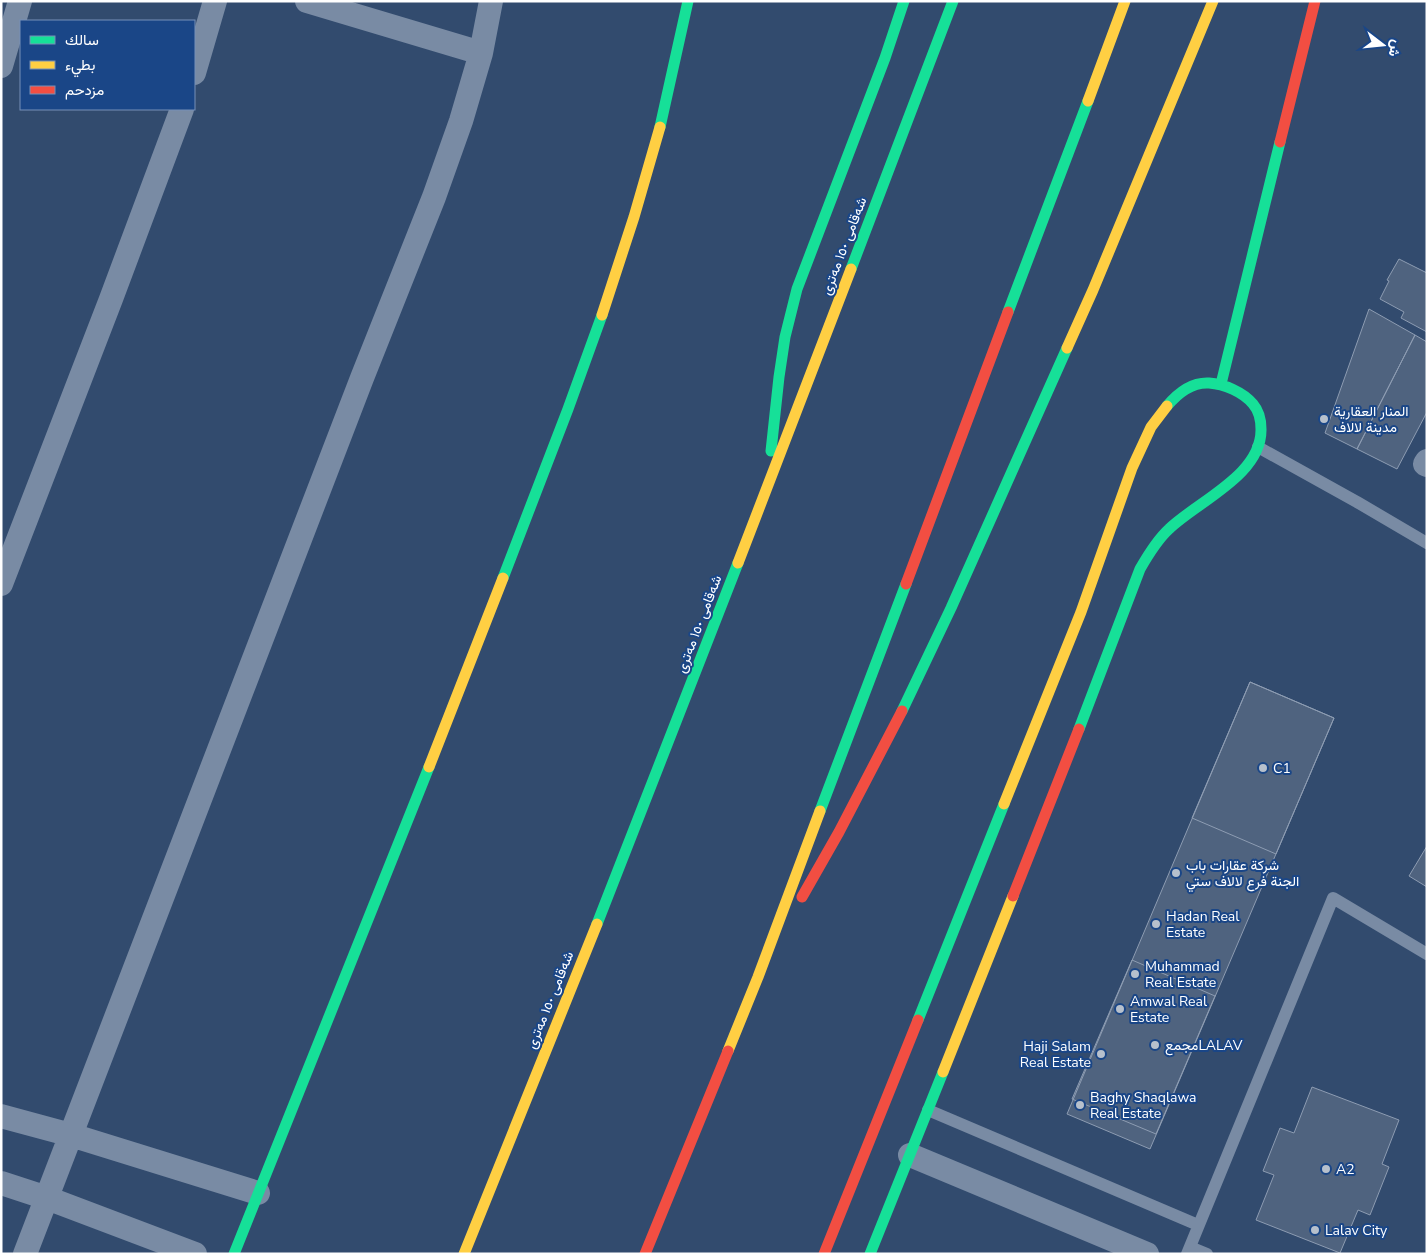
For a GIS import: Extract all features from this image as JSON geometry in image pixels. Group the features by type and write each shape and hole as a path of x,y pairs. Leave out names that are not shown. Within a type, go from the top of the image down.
{"main road":[{"path":"234,1254 358,946 573,398 630,230 652,157 688,1"},
{"path":"767,490 779,377 784,345 797,289 885,58 904,1"},
{"name":"شەقامی ١٥٠ مەتری","path":"464,1254 622,864 953,1"},
{"path":"645,1254 758,977 1126,1"},
{"path":"758,977 839,832 894,727 951,608 1093,290 1214,1"},
{"path":"1221,384 1315,1"},
{"path":"824,1254 1076,624 1127,482 1144,443 1161,412 1174,397 1190,387 1206,382 1221,384 1239,392 1254,405 1262,432 1258,447 1243,471 1218,493 1170,528 1158,540 1140,569 1032,850 870,1254"}],"street":[{"path":"1,66 20,1"},
{"path":"195,70 215,1"},
{"path":"307,1 481,53"},
{"path":"25,1254 362,378 434,197 462,121 481,53 490,1"},
{"path":"1,584 8,548 111,299 182,110"},
{"path":"1427,461 1425,464 1427,465"},
{"path":"1,1116 71,1135 258,1193"},
{"path":"910,1155 1147,1254"},
{"path":"1,1183 47,1198 195,1254"}],"lane":[{"path":"1258,447 1427,543"},
{"path":"1207,1254 1188,1250 1333,898 1427,954"},
{"path":"928,1110 1198,1225"}],"building":[{"path":"1399,259 1427,273 1427,332 1401,318 1404,312 1380,299 1389,281 1387,280"},
{"path":"1369,309 1415,335 1357,449 1325,433"},
{"path":"1415,335 1427,342 1427,412 1397,469 1357,449"},
{"name":"C1","path":"1250,682 1334,718 1276,854 1192,818"},
{"path":"1250,682 1334,718 1150,1149 1067,1114"},
{"path":"1427,846 1427,887 1409,876"},
{"path":"1132,960 1215,996 1156,1134 1072,1099"},
{"name":"A2","path":"1312,1087 1399,1120 1382,1164 1389,1167 1370,1215 1358,1210 1340,1253 1256,1220 1274,1175 1263,1171 1280,1128 1294,1133"}],"traffic: fast":[{"path":"660,127 688,1"},
{"path":"771,451 785,337 797,289 885,58 904,1"},
{"path":"851,269 953,1"},
{"path":"1008,312 1088,101"},
{"path":"1221,384 1280,142"},
{"path":"503,578 602,315"},
{"path":"902,711 951,608 1067,348"},
{"path":"1079,729 1140,569 1150,553 1169,529 1226,486 1240,473 1251,460 1259,445 1261,429 1258,413 1249,400 1233,389 1209,383 1197,384 1180,393 1167,406"},
{"path":"597,924 738,563"},
{"path":"820,811 906,584"},
{"path":"234,1254 429,767"},
{"path":"918,1020 1004,804"},
{"path":"870,1254 943,1072"}],"traffic: slow":[{"path":"1088,101 1125,1"},
{"path":"1067,348 1213,1"},
{"path":"602,315 634,217 660,127"},
{"path":"738,563 851,269"},
{"path":"1004,804 1081,612 1132,468 1151,427 1167,406"},
{"path":"429,767 503,578"},
{"path":"728,1051 758,977 820,811"},
{"path":"943,1072 1013,896"},
{"path":"464,1254 597,924"}],"traffic: jam":[{"path":"1280,142 1315,1"},
{"path":"906,584 1008,312"},
{"path":"802,897 839,832 902,711"},
{"path":"1013,896 1079,729"},
{"path":"824,1254 918,1020"},
{"path":"645,1254 728,1051"}],"place":[{"name":"المنار العقارية مدينة لالاف","path":"1324,419"},
{"name":"C1","path":"1263,768"},
{"name":"شركة عقارات باب الجنة فرع لالاف ستي","path":"1176,873"},
{"name":"Hadan Real Estate","path":"1156,924"},
{"name":"Muhammad Real Estate","path":"1135,974"},
{"name":"Amwal Real Estate","path":"1120,1009"},
{"name":"مجمعLALAV","path":"1155,1045"},
{"name":"Haji Salam Real Estate","path":"1101,1054"},
{"name":"Baghy Shaqlawa Real Estate","path":"1080,1105"},
{"name":"A2","path":"1326,1169"},
{"name":"Lalav City","path":"1315,1230"}]}
